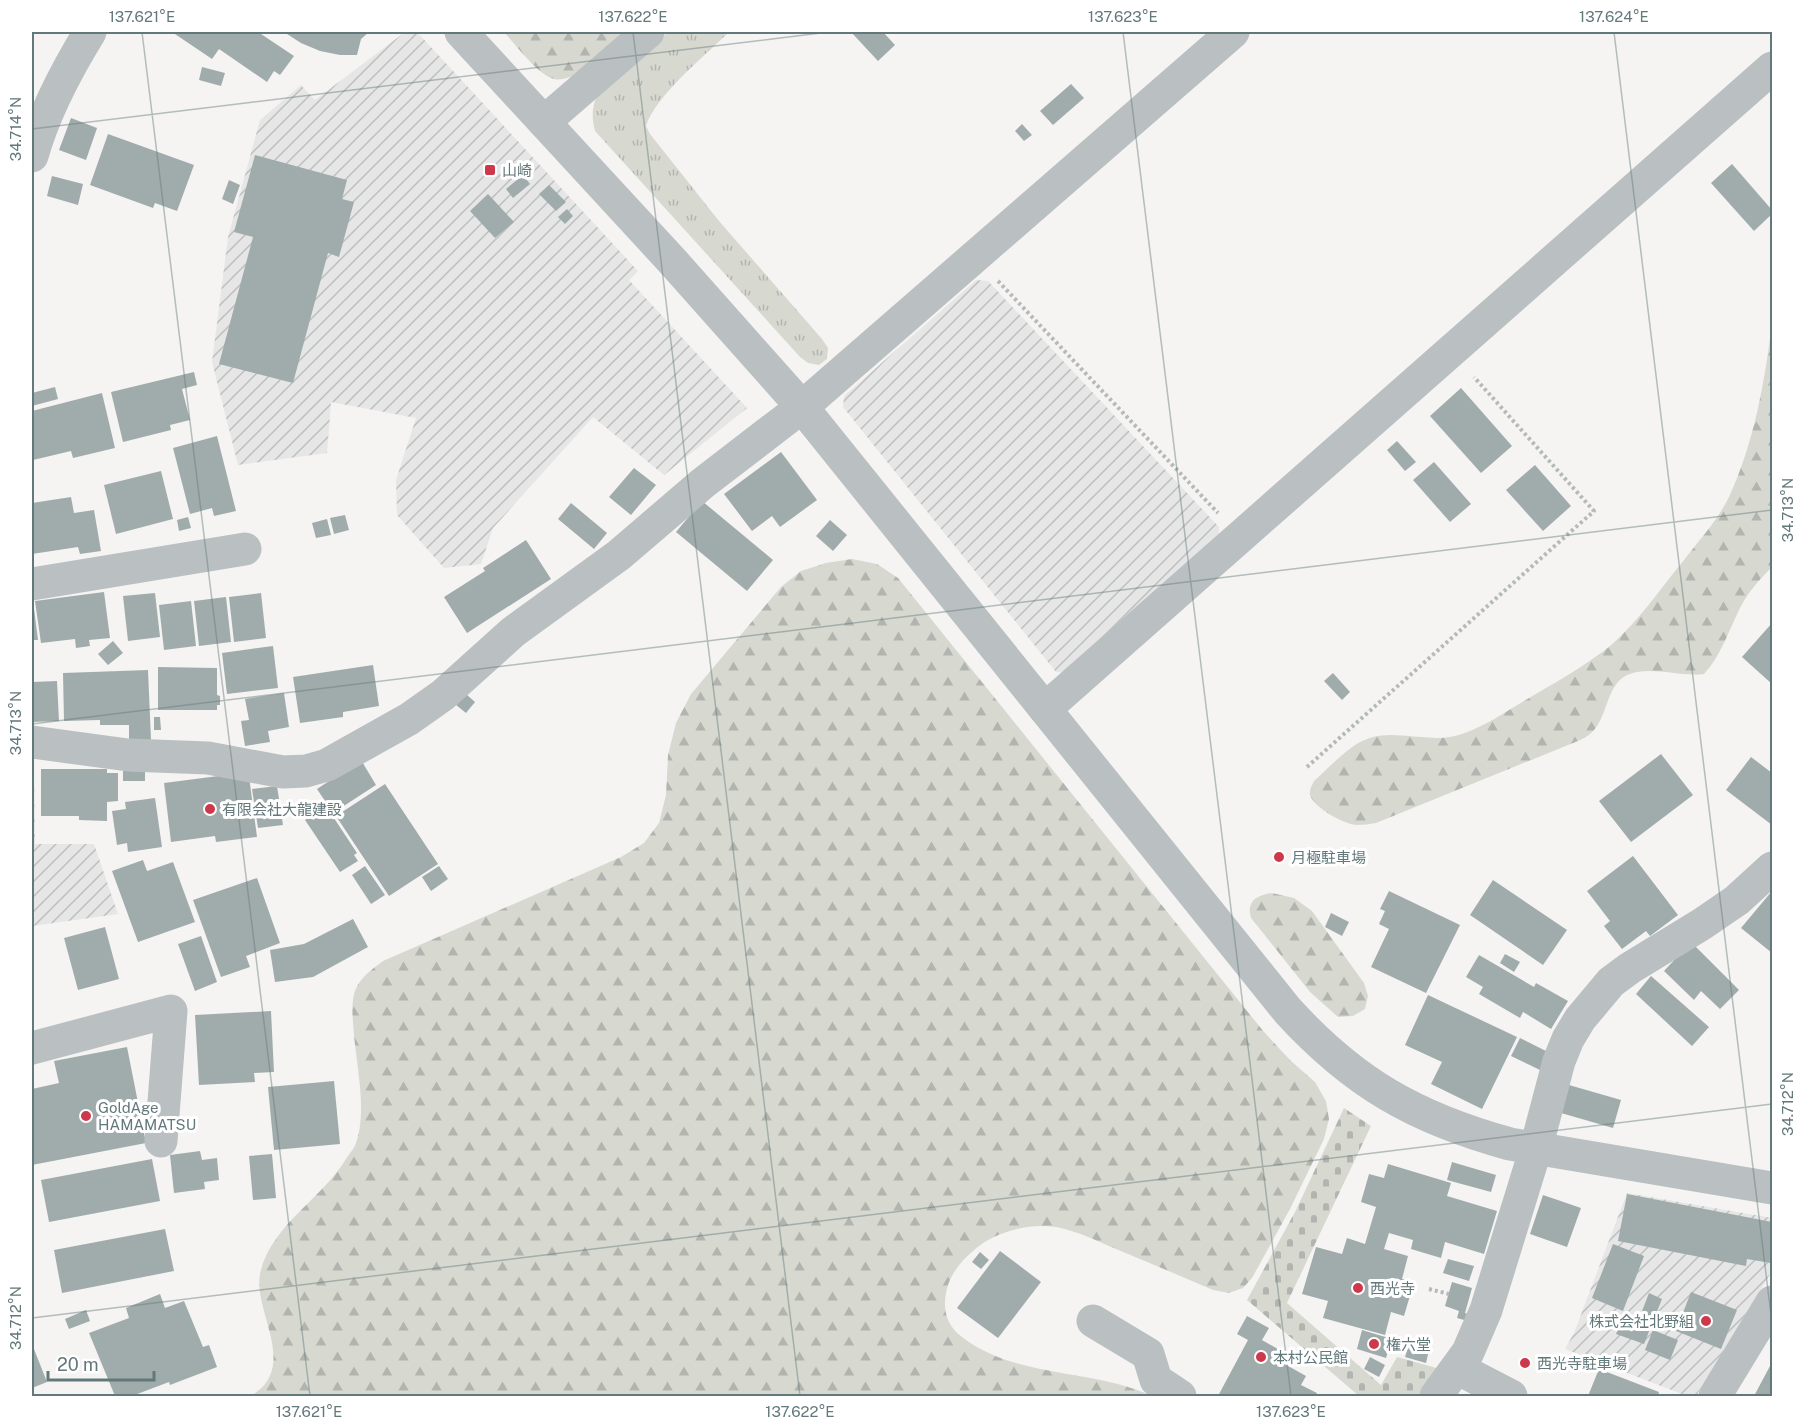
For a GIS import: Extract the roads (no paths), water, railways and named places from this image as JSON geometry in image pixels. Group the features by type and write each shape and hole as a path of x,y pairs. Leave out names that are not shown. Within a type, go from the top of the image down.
{"street":[{"path":"32,156 44,120 88,32"},
{"path":"461,32 674,263 802,407 1288,1011 1321,1045 1372,1086 1404,1105 1474,1134 1536,1149 1773,1188"},
{"path":"544,122 648,32"},
{"path":"32,742 128,755 208,758 283,772 306,771 327,765 427,708 513,632 626,550 703,483 802,407 1233,32"},
{"path":"1045,709 1773,68"},
{"path":"32,584 245,549"},
{"path":"1436,1396 1468,1352 1486,1310 1536,1149 1559,1061 1568,1039 1594,1000 1611,982 1737,900 1773,868"},
{"path":"32,1048 171,1011 161,1141"},
{"path":"1715,1396 1773,1302"},
{"path":"1093,1321 1148,1354 1156,1380 1180,1396"},
{"path":"1457,1368 1511,1396"}],"place":[{"name":"山崎","path":"490,170"},
{"name":"有限会社大龍建設","path":"210,809"},
{"name":"月極駐車場","path":"1279,857"},
{"name":"GoldAge HAMAMATSU","path":"86,1116"},
{"name":"西光寺","path":"1358,1288"},
{"name":"株式会社北野組","path":"1706,1321"},
{"name":"権六堂","path":"1374,1344"},
{"name":"本村公民館","path":"1261,1357"},
{"name":"西光寺駐車場","path":"1525,1363"}]}
